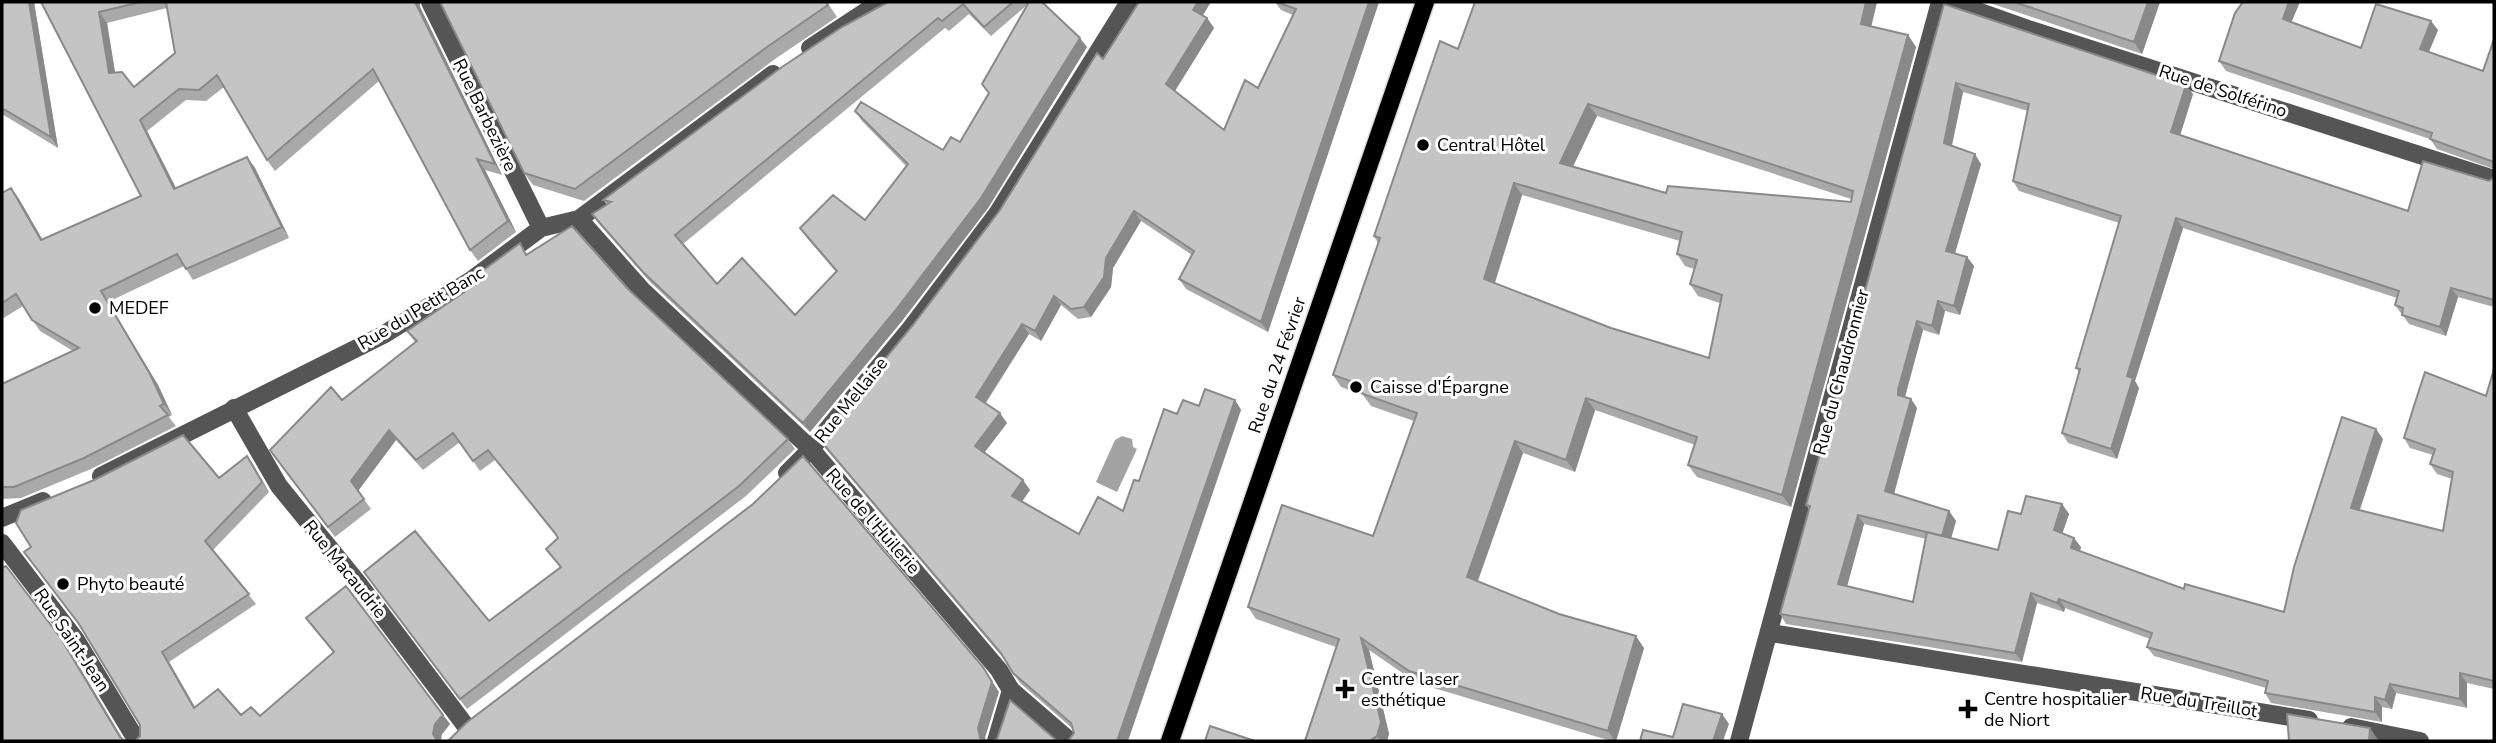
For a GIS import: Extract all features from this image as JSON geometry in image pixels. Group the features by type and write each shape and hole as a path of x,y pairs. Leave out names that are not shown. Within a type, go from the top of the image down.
{"main road":[{"name":"Rue du 24 Février","path":"1170,741 1425,2"}],"street":[{"name":"Rue Barbezière","path":"430,2 541,228"},
{"name":"Rue du Petit Banc","path":"84,484 383,335 470,281 541,228 579,219 782,68 880,2"},
{"name":"Rue Mellaise","path":"770,488 811,449 911,328 997,214 1129,2"},
{"name":"Rue du Chaudronnier","path":"1739,741 1940,2"},
{"name":"Rue de Solférino","path":"1952,2 2494,179"},
{"name":"Rue de l'Huilerie","path":"579,219 642,290 811,449 999,670 1011,690 1070,741"},
{"name":"Rue Macaudrie","path":"234,408 279,486 432,679 470,721 451,741"},
{"path":"2,518 61,494"},
{"name":"Rue Saint-Jean","path":"4,551 76,640 137,741"},
{"name":"Rue du Treillot","path":"1770,634 2332,724 2420,741"},
{"path":"996,741 1011,690"}],"shaded area":[{"path":"1122,436 1132,439 1133,447 1137,449 1117,492 1096,482 1115,440"}],"building":[{"path":"2,2 29,2 51,137 2,108"},
{"path":"41,2 141,2 99,12 109,73 122,72 134,87 175,53 166,2 415,2 495,164 477,159 508,221 470,250 373,69 267,160 217,75 199,90 179,89 140,120 174,189 247,157 282,227 186,269 177,254 101,291 150,374 164,404 160,406 168,415 84,458 14,487 2,487 2,384 79,348 32,320 16,294 2,303 2,193 11,188 41,240 141,196"},
{"path":"440,2 826,2 828,5 575,189 524,173"},
{"path":"888,2 1013,2 984,27 963,4 942,21 938,18 675,235 717,284 742,258 795,315 837,271 800,228 833,195 865,220 908,164 855,111 861,102 943,150 951,137 960,142 989,93 982,84 1029,2 1042,2 1080,38 981,198 895,311 803,423 643,272 592,214 611,202 603,200 782,67 842,27"},
{"path":"1139,2 1198,2 1193,10 1207,18 1166,84 1224,130 1245,80 1258,88 1296,9 1277,2 1369,2 1261,322 1179,279 1194,251 1134,211 1106,258 1104,277 1084,307 1071,309 1054,296 1035,331 1022,324 976,397 1000,413 975,446 1023,480 1012,496 1079,534 1098,497 1123,511 1134,480 1139,481 1164,409 1177,414 1183,400 1199,406 1205,389 1235,400 1117,741 1068,741 1074,733 1071,723 1013,673 1001,653 819,439 913,325 1000,210 1097,53 1103,59"},
{"path":"1475,2 1866,2 1861,24 1908,35 1782,495 1688,465 1697,437 1586,398 1566,460 1515,441 1467,577 1559,614 1636,636 1608,731 1409,671 1361,638 1381,722 1377,736 1369,741 1305,741 1339,639 1248,607 1282,505 1373,536 1417,413 1363,394 1356,383 1333,375 1380,238 1374,236 1440,41 1458,49","holes":["1588,104 1853,191 1851,202 1668,186 1666,193 1560,163","1514,183 1682,232 1677,254 1697,260 1690,284 1722,295 1709,358 1611,328 1484,279"]},
{"path":"2014,2 2148,2 2134,42"},
{"path":"2243,2 2289,2 2283,19 2361,48 2376,4 2431,21 2420,49 2483,71 2494,39 2494,162 2430,139 2432,133 2219,61 2235,13"},
{"path":"1944,4 2186,85 2171,132 2408,211 2423,161 2489,181 2494,177 2494,300 2451,288 2440,327 2402,315 2403,308 2395,305 2399,291 2176,218 2127,376 2133,378 2111,449 2062,433 2080,369 2076,368 2121,216 2013,181 2029,104 1956,83 1944,143 1975,154 1946,251 1967,257 1954,306 1938,301 1932,326 1917,321 1898,390 1898,395 1911,399 1885,491 1949,511 1942,536 1998,550 2008,511 2021,514 2026,496 2062,504 2054,530 2074,538 2071,548 2184,589 2185,584 2284,612 2294,567 2342,417 2376,429 2351,508 2443,531 2453,472 2430,464 2435,449 2404,438 2413,409 2425,372 2486,396 2494,369 2494,681 2460,673 2460,699 2390,684 2385,700 2375,697 2375,712 2265,693 2268,681 2147,647 2152,633 2059,599 2057,603 2031,593 2015,653 1780,614 1810,506 1806,505","holes":["1858,515 1927,532 1913,602 1838,584"]},
{"path":"572,226 627,288 788,439 739,486 460,699 364,572 415,531 489,621 561,567 546,549 558,538 555,533 488,450 473,461 453,433 416,460 389,430 351,481 364,499 328,527 270,450 331,387 342,400 417,341 407,331 485,278 481,272 520,243 526,255"},
{"path":"183,435 219,478 247,456 262,482 205,541 249,594 162,652 194,708 218,689 241,715 251,707 260,716 334,652 306,618 346,586 443,715 435,724 433,734 437,740 443,741 135,741 140,736 140,725 79,624 24,552 31,547 16,523 21,510 94,480"},
{"path":"803,456 983,667 992,682 978,728 980,738 988,741 448,741 466,723 753,504"},
{"path":"6,566 60,637 120,737 125,741 2,741 2,568"},
{"path":"1010,700 1056,740 1066,741 993,741 997,739"},
{"path":"1683,704 1722,714 1713,741 1640,741 1643,730 1673,737"},
{"path":"2287,714 2370,728 2369,741 2289,741"},
{"path":"1210,726 1255,741 1205,741"}],"place":[{"name":"Central Hôtel","path":"1423,145"},
{"name":"MEDEF","path":"95,308"},
{"name":"Caisse d'Épargne","path":"1356,387"},
{"name":"Phyto beauté","path":"63,584"},
{"name":"Centre laser esthétique","path":"1345,689"},
{"name":"Centre hospitalier de Niort","path":"1968,709"}]}
